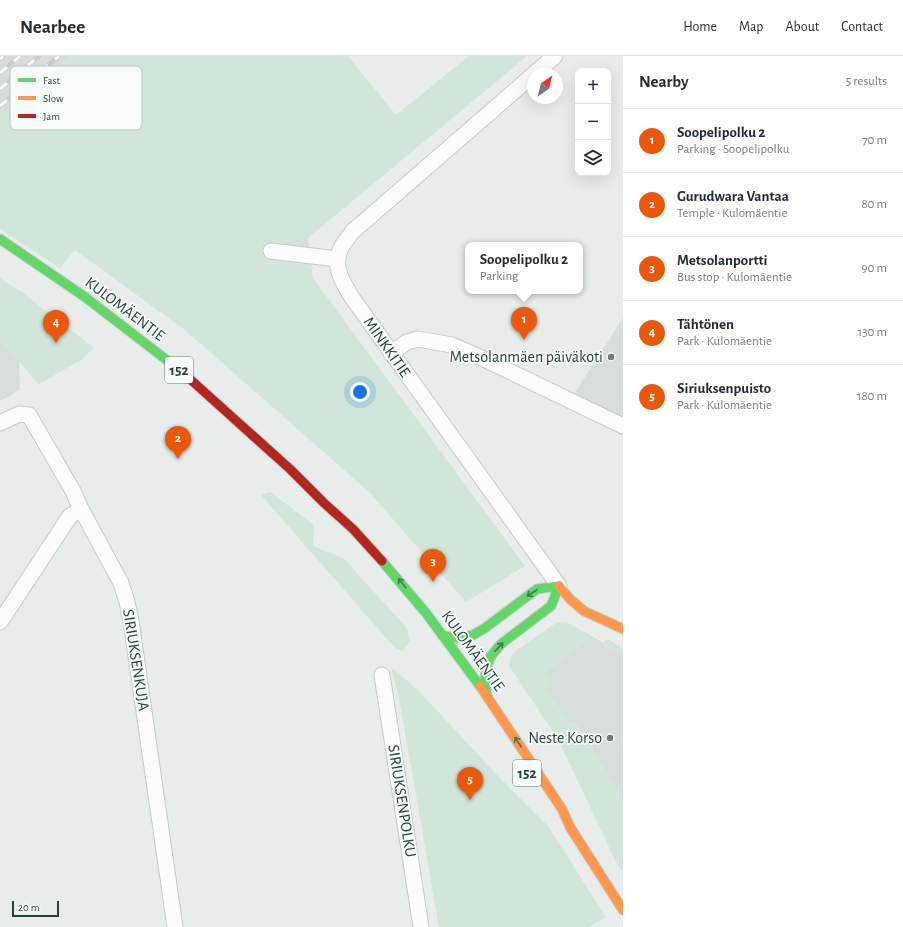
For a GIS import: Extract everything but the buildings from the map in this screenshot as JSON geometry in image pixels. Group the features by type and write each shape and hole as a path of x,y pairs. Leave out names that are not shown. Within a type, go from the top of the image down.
{"main road":[{"name":"KULOMÄENTIE","path":"0,240 85,297 181,371 290,469 330,509 353,529 390,569 426,613 487,696 562,809 570,827 623,910"},
{"name":"KULOMÄENTIE","path":"330,509 363,553"},
{"name":"MINKKITIE","path":"560,586 584,611 623,629"},
{"path":"443,636 458,638 473,635 485,628 537,589 560,586"},
{"path":"487,696 485,679 486,669 491,656 501,644 551,606 560,586"},
{"name":"KULOMÄENTIE","path":"533,782 557,814 570,827"}],"street":[{"path":"542,68 555,56"},
{"path":"271,251 337,259 341,247 352,232 527,81"},
{"name":"MINKKITIE","path":"337,259 338,274 344,285 391,353 560,586"},
{"path":"391,353 407,342 418,339 452,345 623,426"},
{"name":"SIRIUKSENKUJA","path":"0,423 19,414 29,415 73,491 121,584 127,602 175,927"},
{"path":"0,622 70,516 81,509"},
{"name":"SIRIUKSENPOLKU","path":"382,675 421,927"}],"shaded area":[{"path":"0,56 71,56 59,66 10,66 10,108 0,116"},
{"name":"Metsolanmäen päiväkoti","path":"623,318 623,420 573,396"},
{"path":"0,340 19,362 20,390 0,401"},
{"path":"590,635 604,643 605,640 609,640 623,649 623,799 575,722 571,724 545,690 544,673 584,643"}],"green space":[{"path":"71,56 348,56 396,115 469,56 527,56 308,238 313,278 525,566 466,602 369,492 185,330 75,250 60,268 0,229 0,116 10,108 10,130 142,130 142,66 59,66"},
{"path":"0,278 23,293 94,348 81,360 39,384 0,340"},
{"path":"270,492 314,525 313,546 343,558 407,628 410,641 403,651 395,648 261,495"},
{"path":"566,622 590,635 584,643 544,673 552,684 545,690 571,724 575,722 623,799 623,872 616,862 558,739 509,666 510,658 517,650 556,623"},
{"path":"605,640 609,640 623,649 623,657 605,647"},
{"path":"391,667 417,689 497,775 548,826 606,917 589,927 439,927 399,698"}],"railway":[{"path":"0,59 3,56"},
{"path":"0,73 20,56"},
{"path":"27,66 39,56"},
{"path":"47,66 59,56"},
{"path":"0,89 10,81"},
{"path":"0,106 10,98"}],"traffic: fast":[{"path":"0,239 85,297 181,371"},
{"path":"382,561 426,613 480,686"},
{"path":"443,636 458,638 473,635 485,628 537,589 559,586"},
{"path":"487,696 485,679 486,669 491,656 501,644 551,606 559,586"}],"traffic: slow":[{"path":"559,586 570,599 584,611 623,629"},
{"path":"480,686 562,809 570,827 623,910"}],"traffic: jam":[{"path":"181,371 290,469 353,529 382,561"}],"place":[{"name":"Soopelipolku 2","path":"524,340"},
{"name":"Tähtönen","path":"56,343"},
{"name":"Metsolanmäen päiväkoti","path":"611,357"},
{"name":"Gurudwara Vantaa","path":"178,459"},
{"name":"Metsolanportti","path":"433,582"},
{"name":"Neste Korso","path":"610,738"},
{"name":"Siriuksenpuisto","path":"470,800"}]}
